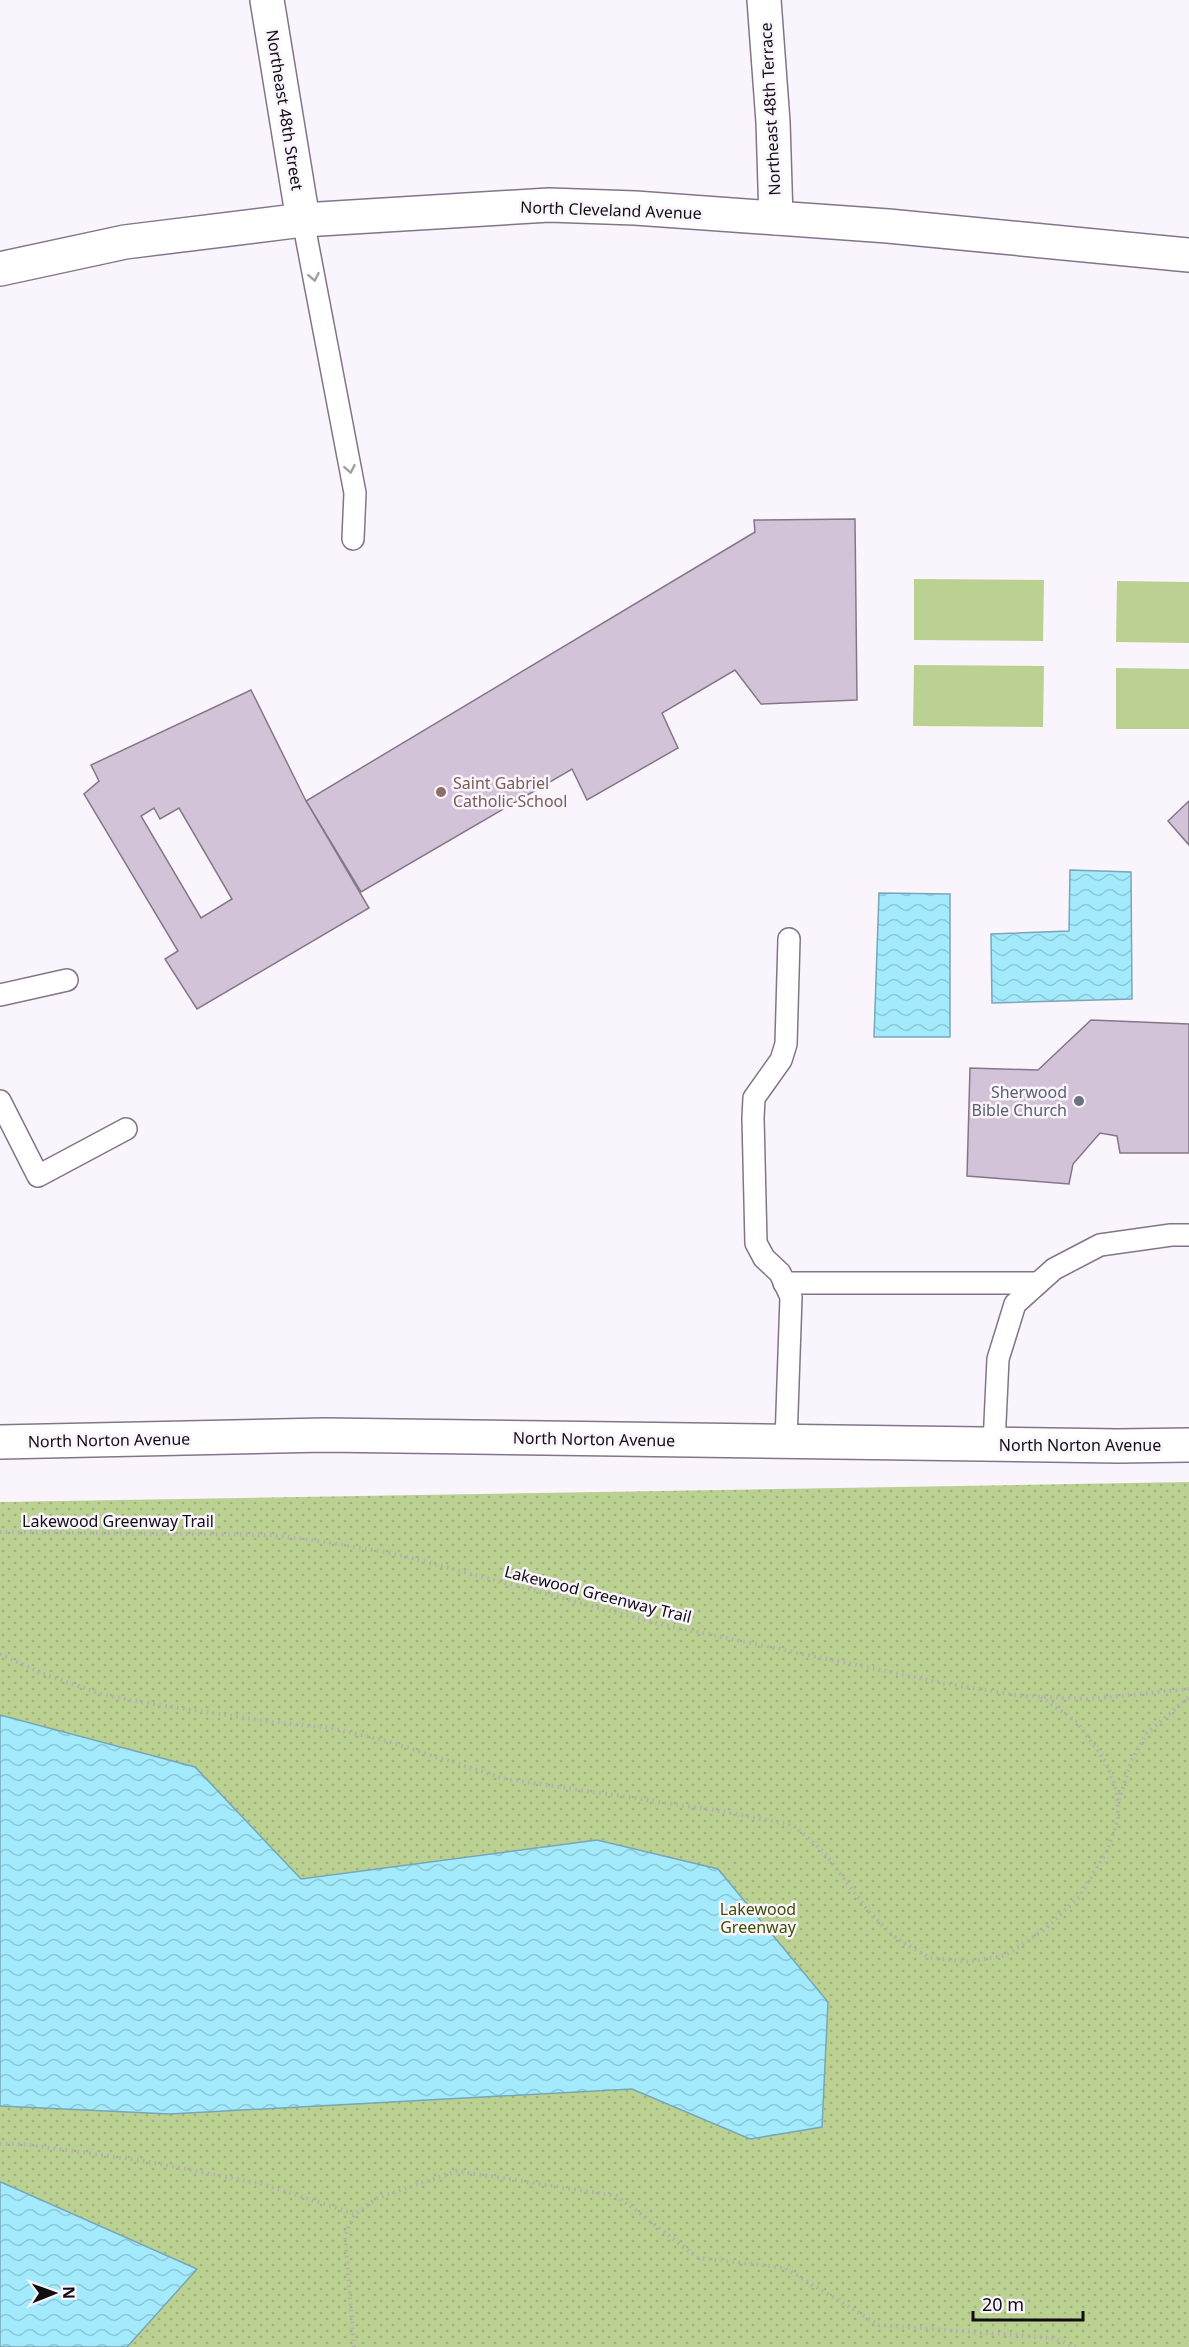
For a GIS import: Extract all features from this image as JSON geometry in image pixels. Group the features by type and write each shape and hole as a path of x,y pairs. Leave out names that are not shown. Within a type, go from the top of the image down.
{"street":[{"name":"Northeast 48th Street","path":"267,0 303,220"},
{"name":"Northeast 48th Terrace","path":"764,0 773,122 776,218"},
{"name":"North Cleveland Avenue","path":"0,269 125,242 303,220 549,205 635,208 888,226 1189,255"},
{"name":"North Norton Avenue","path":"0,1442 325,1435 1189,1445"}],"lane":[{"path":"303,220 355,493 353,539"},
{"path":"786,1441 791,1298 780,1273 764,1258 756,1243 753,1118 754,1098 781,1060 786,1044 789,939"},
{"path":"0,995 67,980"},
{"path":"0,1101 38,1176 126,1129"},
{"path":"994,1444 998,1359 1015,1304 1054,1269 1100,1245 1171,1235 1189,1235"},
{"path":"784,1283 1038,1283"}],"path":[{"name":"Lakewood Greenway Trail","path":"0,1532 272,1534 396,1554 664,1625 947,1684 1041,1697 1090,1699 1189,1689"},
{"path":"0,1654 41,1673 98,1693 139,1702 330,1728 383,1740 506,1779 709,1809 793,1825 824,1852 868,1911 897,1939 928,1957 968,1962 1006,1955 1044,1930 1079,1897 1107,1851 1118,1819 1117,1792 1107,1762 1077,1722 1041,1697"},
{"path":"1117,1805 1131,1762 1147,1733 1189,1697"},
{"path":"0,2144 23,2144 144,2161 262,2184 355,2214"},
{"path":"354,2347 345,2235 355,2214 377,2198 457,2171 617,2196 698,2258 784,2268 879,2325 1052,2338 1077,2347"}],"green space":[{"path":"914,579 1044,580 1043,641 914,640"},
{"path":"1117,581 1189,582 1189,643 1116,642"},
{"path":"914,665 1044,666 1043,727 913,726"},
{"path":"1116,668 1189,669 1189,729 1116,729"},
{"name":"Lakewood Greenway","path":"1189,1482 1189,2347 0,2347 0,1502"}],"water":[{"path":"1070,870 1131,872 1132,999 992,1003 991,934 1069,931"},
{"path":"879,893 950,894 950,1037 874,1037"},
{"path":"0,1715 195,1767 301,1879 597,1840 718,1869 828,2002 822,2127 750,2139 632,2089 170,2114 0,2106"},
{"path":"0,2182 197,2269 127,2347 0,2347"}],"building":[{"name":"Saint Gabriel Catholic School","path":"855,519 857,700 761,704 735,670 662,713 678,748 587,800 572,769 361,892 306,801 755,532 754,520"},
{"path":"251,690 306,801 369,908 197,1009 165,959 178,951 84,794 99,781 91,765","holes":["154,808 160,819 179,808 232,899 201,918 141,816"]},
{"path":"1189,801 1189,845 1168,821"},
{"name":"Sherwood Bible Church","path":"1091,1020 1189,1024 1189,1153 1120,1153 1117,1136 1100,1133 1073,1164 1069,1184 967,1176 970,1068 1038,1070"}],"place":[{"name":"Saint Gabriel Catholic School","path":"441,792"},
{"name":"Sherwood Bible Church","path":"1079,1101"}]}
